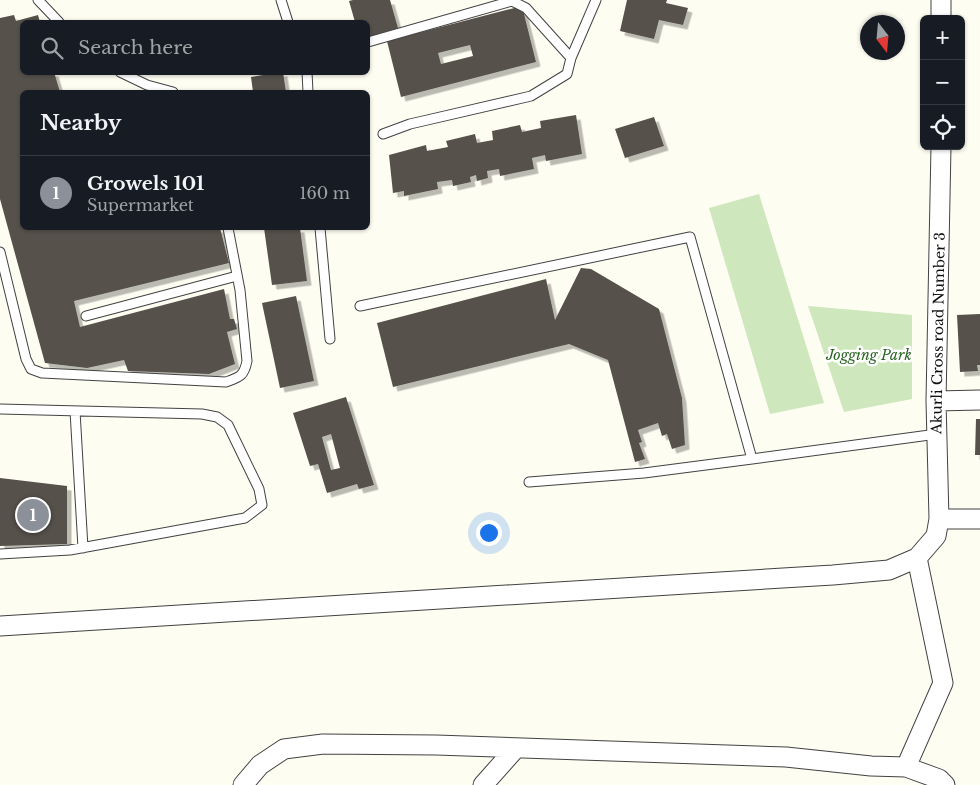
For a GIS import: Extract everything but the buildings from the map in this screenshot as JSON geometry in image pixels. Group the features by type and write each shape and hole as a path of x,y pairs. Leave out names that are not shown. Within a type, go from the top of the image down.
{"street":[{"path":"941,15 942,0"},
{"name":"Akurli Cross road Number 3","path":"939,519 936,400 941,150"},
{"path":"936,400 980,400"},
{"path":"0,626 890,570 917,558 936,536 939,519 980,519"},
{"path":"906,768 943,683 917,558"},
{"path":"243,785 260,765 284,749 323,744 436,745 786,757 906,768 939,783"},
{"path":"482,785 516,748"}],"lane":[{"path":"38,0 57,20"},
{"path":"281,0 287,20"},
{"path":"383,134 410,124 531,96 567,74 571,58 596,0"},
{"path":"370,41 512,1 526,8 571,58"},
{"path":"126,75 147,85 166,90"},
{"path":"307,75 308,90"},
{"path":"0,252 26,359 31,369 42,373 226,382 238,378 245,371 247,355 237,276 228,230"},
{"path":"320,230 330,339"},
{"path":"360,306 690,237 752,459"},
{"path":"86,316 237,276"},
{"path":"0,409 202,414 216,417 228,425 259,489 262,505 245,518 84,548 0,554"},
{"path":"75,411 84,548"},
{"path":"529,482 644,473 937,434"}],"green space":[{"path":"759,194 824,403 770,414 709,208"},
{"name":"Jogging Park","path":"808,306 912,315 912,399 844,412"}],"place":[{"name":"Growels 101","path":"33,515"}]}
